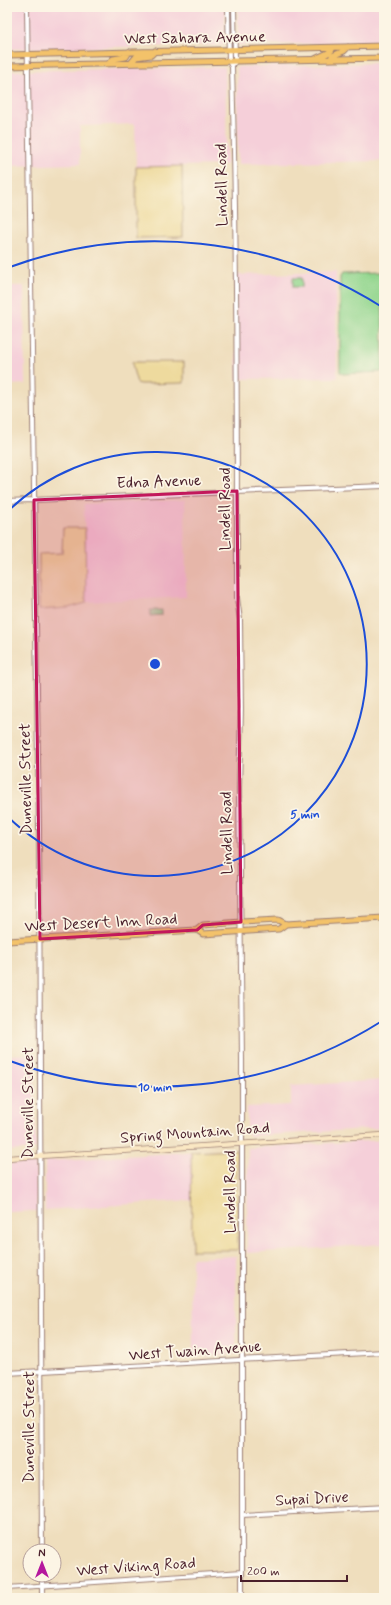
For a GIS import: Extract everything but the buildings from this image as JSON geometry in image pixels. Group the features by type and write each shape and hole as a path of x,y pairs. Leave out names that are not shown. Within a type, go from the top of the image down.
{"main road":[{"name":"West Sahara Avenue","path":"7,55 384,46"},
{"path":"331,59 332,56 344,52 348,47"},
{"path":"315,59 322,54 329,52 333,48"},
{"path":"131,63 136,57 151,55 155,51"},
{"path":"109,63 113,59 126,57 129,52"},
{"name":"West Sahara Avenue","path":"7,66 384,58"},
{"name":"West Desert Inn Road","path":"7,941 197,930 203,925 241,922 278,920 286,924 384,918"},
{"name":"West Desert Inn Road","path":"197,930 203,934 241,932 279,929 286,924"},
{"name":"Spring Mountain Road","path":"7,1158 384,1135"}],"street":[{"name":"Duneville Street","path":"27,7 40,939 42,1543"},
{"name":"Lindell Road","path":"228,7 228,50 229,61 232,67"},
{"name":"Lindell Road","path":"234,7 235,60 232,67 237,379 237,598 240,620 241,710 239,788 242,1143 242,1598"},
{"name":"Edna Avenue","path":"7,501 384,486"},
{"name":"West Twain Avenue","path":"7,1373 384,1352"},
{"name":"Supai Drive","path":"242,1515 384,1507"},
{"name":"West Viking Road","path":"7,1588 242,1572"},
{"path":"42,1585 42,1598"}],"highlighted area":[{"path":"237,491 241,922 203,925 197,930 40,939 34,500"}],"shaded area":[{"path":"7,7 225,7 225,45 7,49"},
{"path":"238,7 384,7 384,42 238,45"},
{"path":"384,63 384,161 238,164 237,67"},
{"path":"225,67 227,165 136,167 135,124 80,126 80,164 7,166 7,71"},
{"path":"336,272 337,378 237,379 235,275"},
{"path":"7,286 24,286 25,384 7,385"},
{"path":"185,500 186,597 86,602 84,504"},
{"path":"31,1054 34,1057 36,1149 7,1151 7,1055"},
{"path":"384,1080 384,1128 252,1136 247,1132 247,1107 291,1105 291,1086"},
{"path":"384,1140 384,1244 247,1253 248,1148"},
{"path":"191,1152 191,1200 45,1210 45,1161"},
{"path":"36,1162 37,1211 7,1212 7,1164"},
{"path":"236,1256 236,1354 193,1357 192,1258"}],"green space":[{"path":"380,273 382,276 383,370 381,372 343,374 340,372 340,277 342,274"},
{"path":"293,278 302,278 302,287 293,287"},
{"path":"150,610 162,610 162,615 150,616"}],"sand":[{"path":"182,166 183,237 136,238 136,167"},
{"path":"132,362 184,362 184,383 137,383"},
{"path":"63,528 85,528 86,603 68,608 39,610 39,554 62,553"},
{"path":"237,1150 238,1250 192,1250 191,1152"}]}
